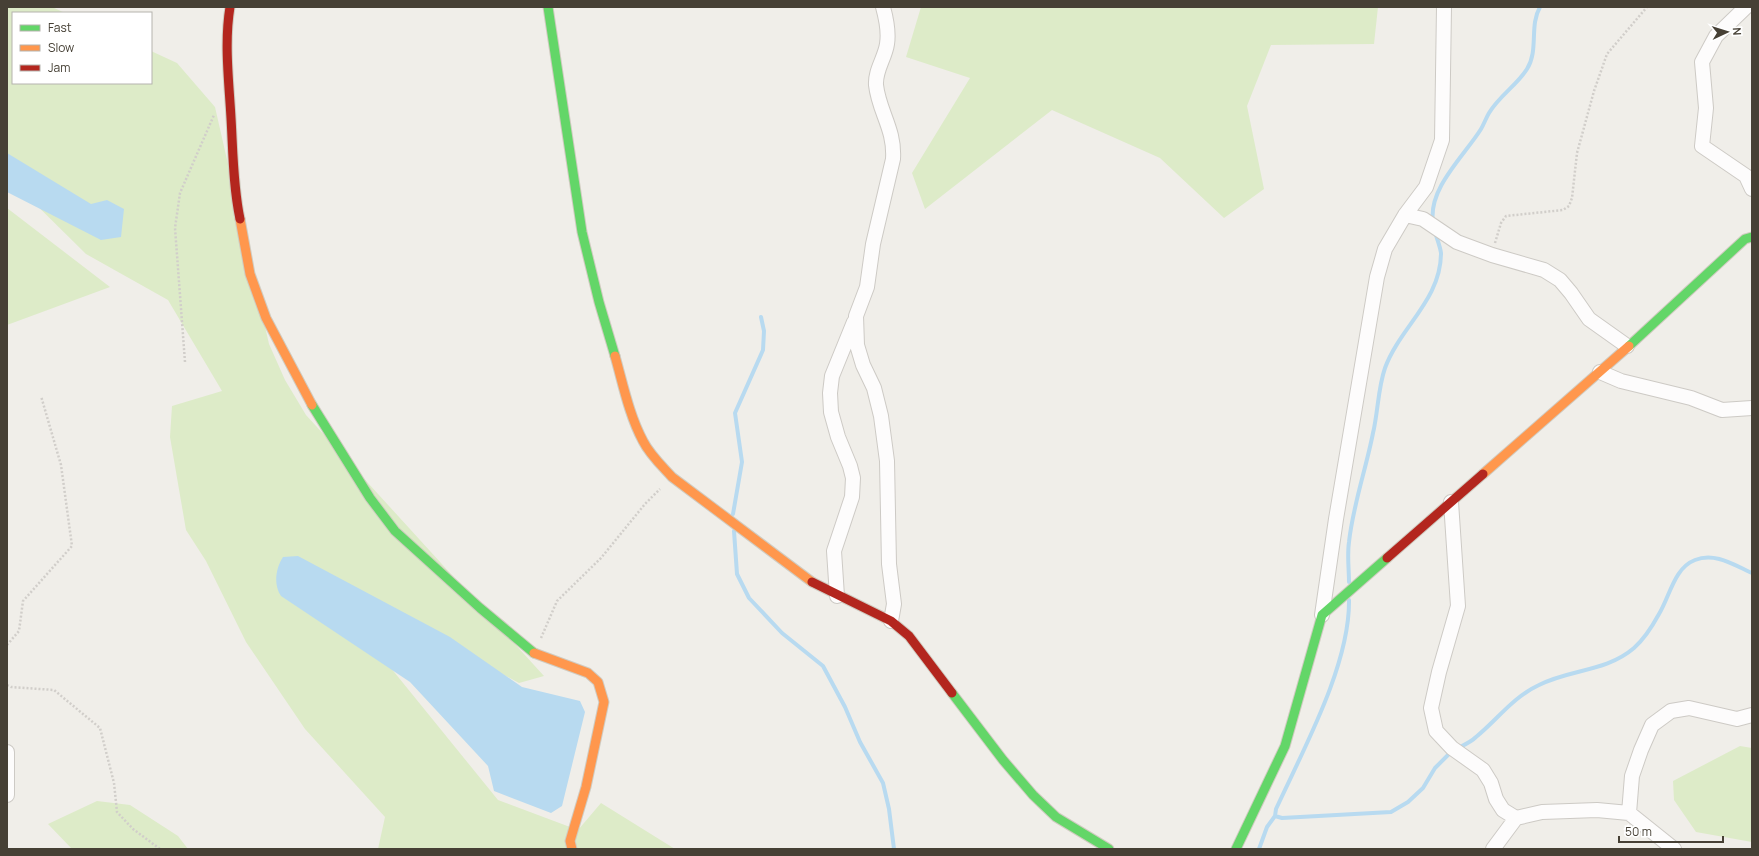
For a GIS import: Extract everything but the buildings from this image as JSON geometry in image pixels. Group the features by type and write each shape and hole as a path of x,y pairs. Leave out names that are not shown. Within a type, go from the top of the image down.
{"street":[{"path":"230,7 228,19 229,83 236,199 250,274 266,318 318,417 370,498 395,531 480,608 535,653 588,674 598,682 604,702 586,787 570,841 572,849"},
{"path":"548,7 582,232 599,302 633,419 643,442 656,460 672,477 816,585 892,621 909,636 924,653 1003,760 1033,795 1056,817 1109,849"},
{"path":"837,596 834,551 852,497 853,478 850,466 838,437 831,412 830,392 832,376 867,287 873,244 893,159 894,145 892,134 878,95 876,83 877,70 887,44 883,7"},
{"path":"1236,849 1285,746 1322,615 1336,519 1377,277 1385,249 1405,215 1426,187 1442,140 1444,7"},
{"path":"1746,7 1716,36 1702,62 1706,108 1702,146 1746,176 1752,189"},
{"path":"1405,215 1423,219 1457,242 1492,255 1544,270 1560,280 1589,319 1627,346"},
{"path":"1322,615 1600,372 1745,239 1752,236"},
{"path":"856,316 857,344 863,365 874,388 881,416 887,461 889,564 894,598 892,621"},
{"path":"1600,372 1621,381 1691,398 1722,410 1752,408"},
{"path":"1451,502 1458,606 1439,672 1431,708 1436,731 1452,748 1483,770 1496,799 1503,810 1516,818"},
{"path":"1629,813 1632,776 1652,725 1671,711 1689,708 1738,719 1752,715"},
{"path":"7,752 7,795"},
{"path":"1493,849 1516,818 1542,812 1597,810 1629,813 1674,849"}],"path":[{"path":"1492,255 1501,223 1506,216 1563,210 1569,206 1572,198 1577,153 1594,91 1607,54 1647,7"},
{"path":"185,362 175,228 180,193 216,111"},
{"path":"7,645 19,631 23,601 72,546 61,465 41,396"},
{"path":"535,653 544,626 557,601 601,558 645,504 672,477"},
{"path":"7,685 11,687 54,690 100,728 114,783 117,812 133,829 160,849"}],"green space":[{"path":"7,7 52,7 63,12 12,12 12,84 152,84 152,51 177,63 215,107 269,344 285,380 306,415 544,676 519,683 313,572 498,800 578,830 601,803 675,849 378,849 385,817 305,729 246,642 206,561 186,530 170,437 172,406 222,391 168,300 86,254 7,176"},
{"path":"921,7 1378,7 1374,44 1271,45 1247,106 1264,189 1224,218 1160,158 1052,110 925,209 912,173 970,78 906,57"},
{"path":"7,208 110,287 7,325"},
{"path":"1740,746 1752,748 1752,842 1696,832 1674,800 1673,781"},
{"path":"97,801 130,805 178,836 188,849 72,849 48,824"}],"water":[{"path":"7,153 91,204 107,200 124,209 121,237 101,240 7,192"},
{"path":"298,556 450,637 522,687 580,701 585,712 562,806 551,813 494,791 488,766 410,682 281,596 277,586 276,576 281,561 283,557"}],"waterway":[{"path":"1433,222 1433,209 1436,197 1449,172 1481,129 1493,107 1523,75 1531,62 1535,22 1540,7"},
{"path":"1349,582 1348,547 1373,433 1379,392 1385,368 1392,353 1400,339 1419,313 1434,285 1439,270 1441,253 1435,232"},
{"path":"733,514 742,462 735,413 763,350 764,331 761,317"},
{"path":"734,531 737,574 749,598 782,633 823,666 845,707 860,742 883,783 889,809 894,849"},
{"path":"1458,748 1474,739 1513,702 1530,690 1551,680 1612,662 1634,648 1654,623 1677,576 1688,564 1702,558 1717,558 1752,573"},
{"path":"1259,849 1267,827 1275,816 1276,809 1323,707 1342,652 1347,625 1349,600"},
{"path":"1275,816 1282,818 1391,812 1408,802 1423,788 1435,768 1452,751"}],"traffic: fast":[{"path":"548,7 582,232 599,302 615,356"},
{"path":"1629,346 1745,239 1752,237"},
{"path":"312,405 370,498 395,531 480,608 534,653"},
{"path":"1236,849 1285,746 1322,615 1387,558"},
{"path":"952,693 1003,760 1033,795 1056,817 1109,849"}],"traffic: slow":[{"path":"240,219 250,274 266,318 312,405"},
{"path":"1483,474 1629,346"},
{"path":"615,356 634,421 646,446 656,460 672,477 812,582"},
{"path":"534,653 588,673 598,682 604,702 586,787 570,841 572,849"}],"traffic: jam":[{"path":"230,7 227,34 228,62 235,181 240,219"},
{"path":"1387,558 1483,474"},
{"path":"812,582 891,621 909,636 952,693"}]}
